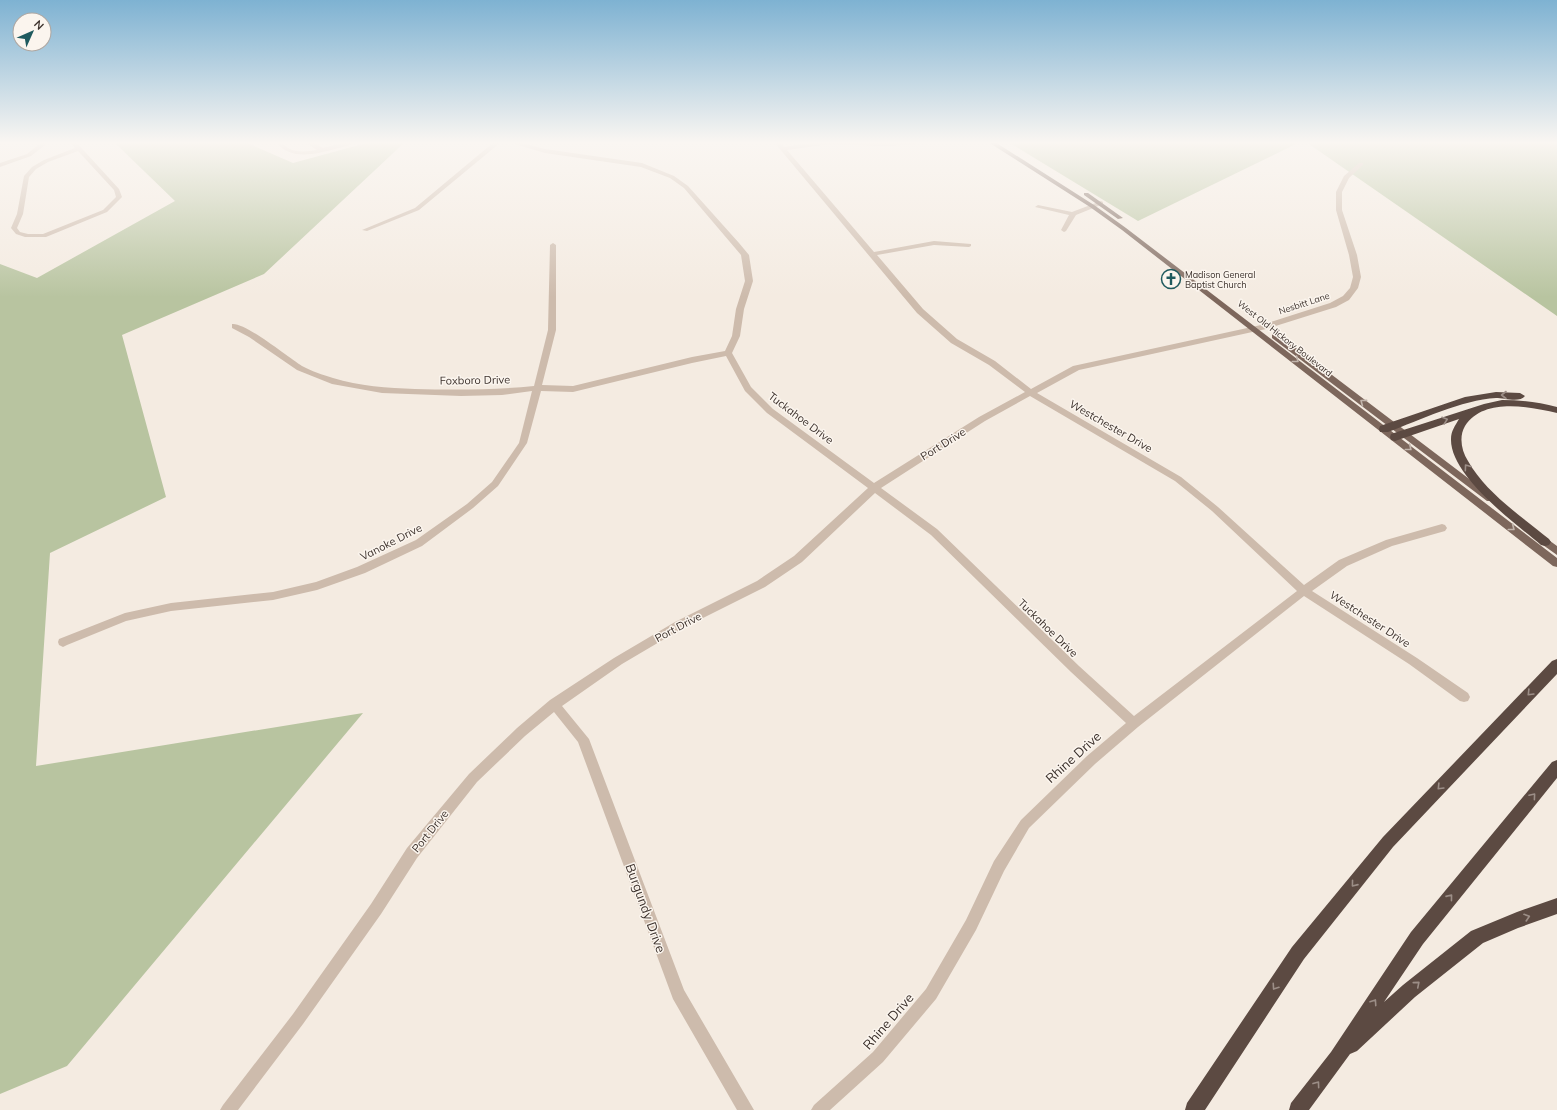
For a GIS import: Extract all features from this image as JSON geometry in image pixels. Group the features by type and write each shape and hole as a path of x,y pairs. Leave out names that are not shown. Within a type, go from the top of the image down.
{"highway":[{"path":"1389,427 1469,399 1496,395 1512,395 1557,401"},
{"path":"1400,435 1483,407 1498,404 1513,403 1557,410"},
{"path":"1483,407 1469,414 1459,425 1456,438 1459,454 1464,464 1490,495 1545,542"},
{"path":"1194,1110 1298,953 1388,842 1557,665"},
{"path":"1298,1110 1337,1058 1417,938 1510,822 1557,767"},
{"path":"1337,1058 1409,991 1477,937 1517,920 1557,906"}],"main road":[{"name":"West Old Hickory Boulevard","path":"1073,194 1092,206 1259,328"},
{"name":"West Old Hickory Boulevard","path":"1085,194 1101,203 1259,328 1389,427 1557,551"},
{"name":"West Old Hickory Boulevard","path":"1400,435 1557,563"}],"street":[{"path":"23,194 20,214 14,228 18,233 26,236 44,236 106,211 119,197 118,194"},
{"path":"365,230 417,209 435,194"},
{"path":"692,194 738,244 745,255 749,281 740,309 736,336 728,353"},
{"name":"Westchester Drive","path":"821,194 931,321 954,341 992,363 1031,392 1178,479 1215,509 1304,591 1413,661 1464,697"},
{"name":"Nesbitt Lane","path":"1259,328 1333,305 1346,298 1354,288 1356,277 1353,255 1339,210 1338,194"},
{"path":"1038,207 1073,214 1101,203"},
{"path":"1064,230 1073,214"},
{"path":"872,254 934,243 969,245"},
{"name":"Vanoke Drive","path":"63,642 125,617 173,606 273,596 317,586 361,570 419,543 464,510 495,484 523,443 552,330 553,245"},
{"name":"Foxboro Drive","path":"235,326 252,335 300,368 349,386 382,390 454,393 502,392 537,388 573,389 692,360 728,353"},
{"name":"Port Drive","path":"228,1110 298,1019 376,909 412,853 473,778 520,732 554,704 618,661 679,625 761,584 798,559 875,487 982,419 1076,368 1259,328"},
{"name":"Tuckahoe Drive","path":"728,353 748,389 770,411 934,532 1075,669 1134,723"},
{"name":"Rhine Drive","path":"819,1110 878,1057 931,994 971,925 999,866 1025,824 1091,760 1134,723 1304,591 1343,563 1389,543 1442,528"},
{"name":"Burgundy Drive","path":"554,704 583,739 678,994 746,1110"}],"green space":[{"path":"168,194 350,194 264,274 122,335 166,497 50,553 36,766 363,713 67,1066 0,1094 0,264 37,278 175,201"},
{"path":"1093,194 1194,194 1138,221"},
{"path":"1381,194 1557,194 1557,316"}],"place":[{"name":"Madison General Baptist Church","path":"1171,279"}]}
